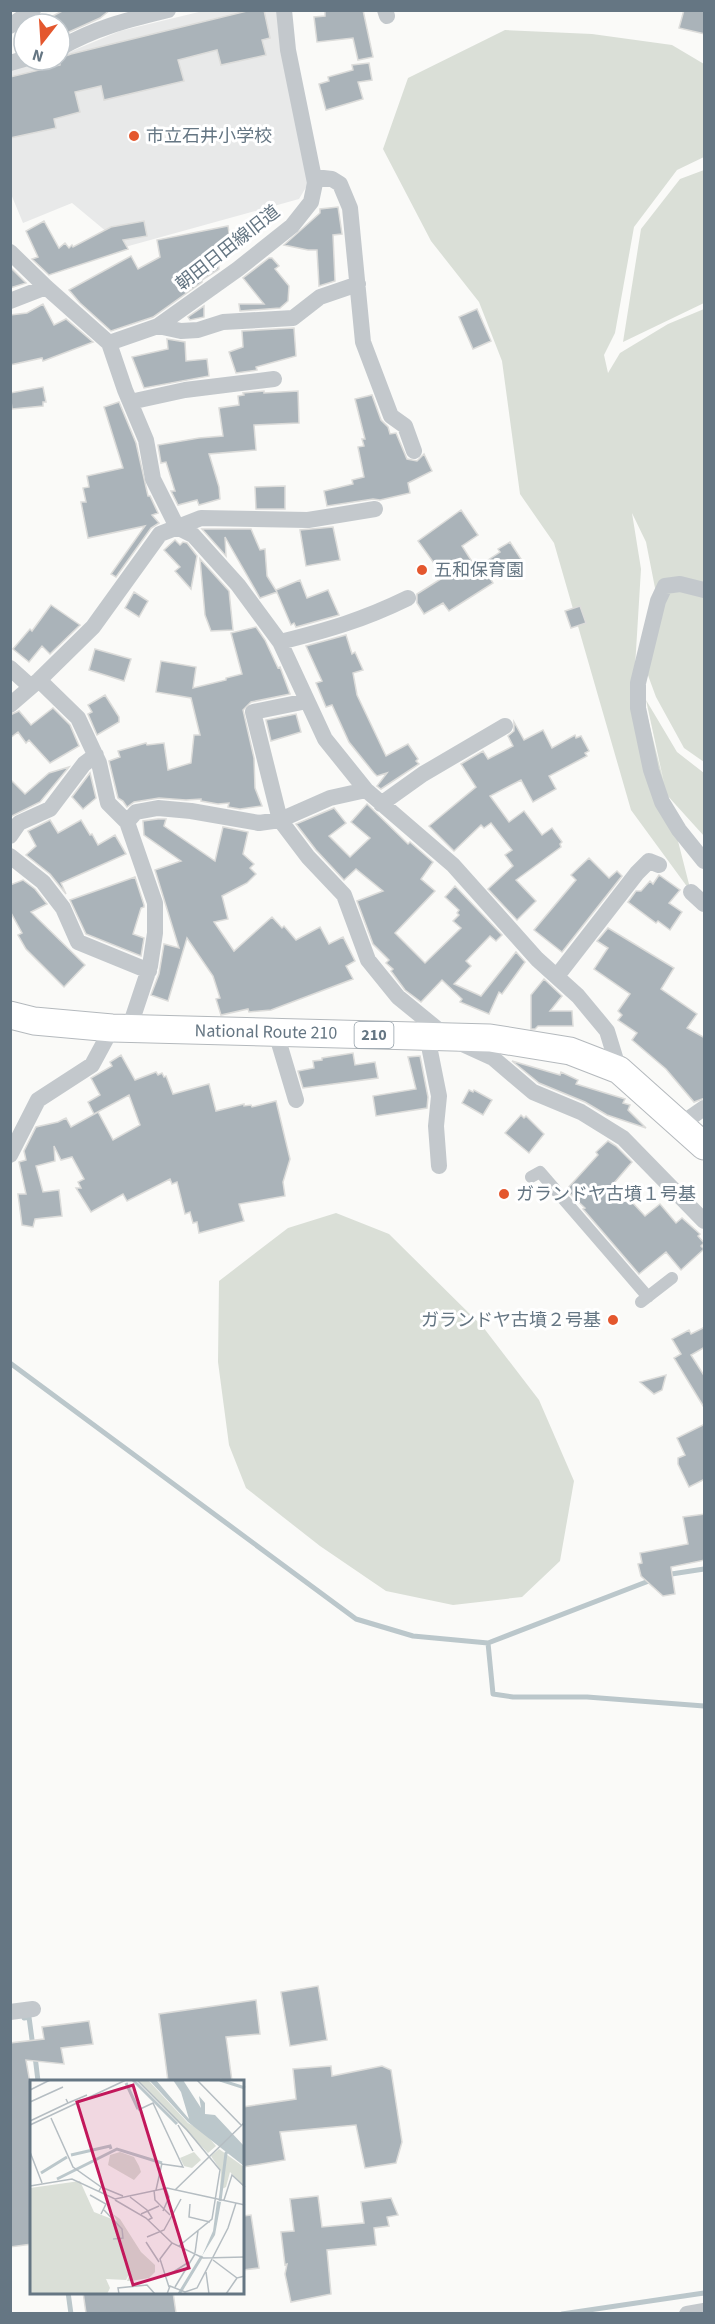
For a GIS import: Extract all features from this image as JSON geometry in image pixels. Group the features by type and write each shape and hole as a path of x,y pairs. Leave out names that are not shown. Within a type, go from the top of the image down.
{"highway":[{"name":"National Route 210","path":"10,1015 33,1021 120,1029 490,1038 570,1051 619,1070 705,1146"}],"street":[{"path":"10,27 33,10"},
{"path":"72,41 113,23 168,10"},
{"name":"朝田日田線旧道","path":"109,343 158,326 238,269 292,226 311,202 315,183 288,50 284,10"},
{"path":"314,177 332,179 340,184 350,208 363,342 391,416 405,426 414,451"},
{"path":"10,252 109,343 146,440 153,479 177,526 193,535 238,585 280,642 325,739 366,790 453,865 537,959 578,996 607,1031 619,1070"},
{"path":"158,326 181,331 198,330 223,321 293,318 320,297 358,284"},
{"path":"10,301 46,287"},
{"path":"130,402 185,390 274,379"},
{"path":"10,705 35,684 93,627 160,534 201,518 308,520 375,509"},
{"path":"705,590 680,584 665,586 658,601 638,683 638,708 651,770 662,802 679,830 705,861"},
{"path":"280,642 372,616 408,598"},
{"path":"10,668 35,684 78,718 96,755 108,803 127,822 155,903 155,933 149,971 120,1029 92,1065 38,1100 10,1155"},
{"path":"307,701 253,712 280,820 308,857 344,895 368,960 398,997 437,1037 493,1058 533,1092 581,1112 623,1138 705,1221"},
{"path":"381,804 423,774 505,726"},
{"path":"10,836 20,823 50,809 78,772 96,755"},
{"path":"127,822 136,812 158,808 191,811 260,823 280,820 330,798 366,790"},
{"path":"10,856 43,882 63,908 78,942 149,971"},
{"path":"557,976 637,873 650,861 659,865"},
{"path":"691,892 705,904"},
{"path":"276,1033 296,1100"},
{"path":"437,1037 439,1096 436,1126 439,1166"},
{"path":"681,1124 705,1108"},
{"path":"531,1177 540,1172 645,1300 672,1278"},
{"path":"10,2012 33,2009"},
{"path":"687,2313 705,2311"}],"shaded area":[{"path":"203,11 277,11 308,184 299,199 125,247 72,203 23,223 11,194 10,69 12,68 12,72 72,72 72,51 120,31"},
{"path":"505,30 592,34 672,45 704,64 704,157 677,170 634,227 615,333 604,355 608,373 620,353 668,324 704,309 704,762 684,748 656,697 642,659 656,593 646,542 632,513 641,569 635,667 664,783 646,700 677,752 704,773 704,836 666,794 691,892 631,810 554,543 520,494 502,361 479,302 431,241 383,149 408,78"},
{"path":"704,170 704,303 623,342 641,229 680,179"},
{"path":"336,1213 389,1234 483,1327 539,1400 574,1481 560,1561 522,1597 453,1605 386,1591 320,1546 246,1488 229,1445 218,1362 219,1281 288,1228"}],"building":[{"path":"64,10 110,10 100,18 72,31 72,12 60,12"},
{"path":"251,10 264,10 270,38 262,40 266,55 221,65 217,50 178,60 184,81 104,100 101,86 75,92 80,112 54,119 56,128 10,138 10,77 31,72 72,72 72,54"},
{"path":"325,10 363,10 373,57 358,60 353,38 317,42 314,17 325,16"},
{"path":"684,10 705,10 705,34 679,28"},
{"path":"369,63 372,80 358,82 363,99 326,110 319,84 329,81 328,77 353,70 352,65"},
{"path":"338,207 342,234 333,235 335,281 319,286 317,250 284,245 320,213 320,209"},
{"path":"44,221 59,248 65,243 69,248 72,245 73,247 111,227 144,221 147,236 123,240 128,249 49,275 32,259 38,257 26,231"},
{"path":"228,226 232,253 222,254 223,257 218,258 219,269 153,317 111,331 69,290 131,256 138,269 160,257 157,240"},
{"path":"272,258 279,266 275,269 289,286 288,301 280,308 240,311 239,304 264,304 243,278"},
{"path":"10,267 26,283 10,288"},
{"path":"43,304 54,325 66,319 93,342 43,361 42,358 10,365 10,315 27,313"},
{"path":"204,306 204,317 190,320 188,317"},
{"path":"477,309 491,341 473,349 459,317"},
{"path":"294,328 296,356 256,367 257,370 236,373 229,352 243,347 242,331"},
{"path":"167,339 185,342 186,361 207,359 209,376 144,388 132,357 168,349"},
{"path":"43,387 46,402 43,402 43,406 12,409 10,393"},
{"path":"264,391 264,393 298,391 299,423 254,425 256,450 209,454 219,487 220,499 199,505 197,500 178,505 171,491 175,491 166,462 161,463 158,445 223,436 219,408 239,405 238,396 244,395 243,393"},
{"path":"372,395 381,420 388,427 390,434 396,433 407,459 417,461 424,454 432,471 408,483 410,493 380,500 327,506 324,491 353,484 352,480 364,477 358,447 364,446 362,439 365,439 355,399"},
{"path":"119,402 136,443 148,496 158,513 152,515 159,523 151,528 116,577 111,574 145,526 88,538 81,502 86,502 83,488 89,487 87,476 123,468 104,407"},
{"path":"285,486 285,509 256,509 255,487"},
{"path":"461,510 478,535 462,546 476,568 500,552 498,549 510,542 521,559 490,578 493,583 449,611 443,603 424,614 417,603 417,594 444,577 418,541"},
{"path":"333,527 340,560 306,566 300,530"},
{"path":"202,529 251,529 260,550 265,549 267,576 277,592 260,598 225,537 226,556"},
{"path":"175,540 180,545 183,542 187,543 197,556 191,589 175,571 180,567 164,550"},
{"path":"200,559 229,591 233,630 211,631 205,615"},
{"path":"300,580 307,598 328,590 339,615 296,627 294,623 291,625 276,590"},
{"path":"134,592 148,601 139,617 125,608"},
{"path":"51,605 80,625 50,654 42,646 29,662 13,649 30,629 32,631"},
{"path":"580,606 586,623 571,628 565,611"},
{"path":"256,627 278,668 280,667 290,694 251,702 243,710 254,758 255,788 262,806 240,809 228,807 229,803 218,804 201,801 201,799 159,798 134,802 127,807 118,798 109,761 120,757 118,751 146,743 147,745 164,743 168,770 191,763 194,735 200,735 191,698 156,692 161,661 196,667 193,688 226,680 226,678 242,674 231,633"},
{"path":"346,635 352,654 355,652 363,670 353,673 357,695 386,756 408,744 418,759 416,761 419,764 381,789 377,786 387,773 377,776 374,773 349,742 332,705 326,707 316,683 322,681 306,646"},
{"path":"95,649 131,659 124,681 89,670"},
{"path":"105,695 119,717 119,722 97,735 88,714 92,712 88,705"},
{"path":"53,708 70,725 79,746 50,763 29,740 26,743 18,732 10,738 10,715 19,711 31,725"},
{"path":"296,714 301,732 271,741 266,720"},
{"path":"514,722 524,740 543,730 552,748 575,735 576,738 581,736 589,751 585,753 587,756 549,776 556,789 533,802 521,780 490,796 509,822 524,811 542,835 552,828 562,842 561,847 516,880 536,901 517,920 488,889 513,866 505,855 512,850 491,823 484,828 481,825 454,851 429,826 476,787 461,764 483,751 488,759 513,746 508,736 514,731"},
{"path":"69,767 40,802 10,817 10,779 25,794 49,773"},
{"path":"90,773 96,798 83,809 72,797"},
{"path":"367,804 408,844 410,842 433,862 421,879 435,891 395,933 425,963 461,928 453,921 459,915 457,913 459,910 445,897 455,886 502,935 496,941 490,936 466,961 471,966 454,984 481,996 516,952 525,962 502,994 499,992 489,1014 460,1002 462,999 442,980 421,1002 405,990 391,971 393,969 386,963 389,960 373,944 357,901 383,891 356,869 344,880 296,824 334,808 346,823 329,836 350,857 370,838 351,822"},
{"path":"166,819 164,826 215,861 223,827 248,832 243,854 254,864 250,868 256,874 247,883 222,896 228,919 214,922 234,951 272,917 282,928 284,926 296,940 320,927 329,944 343,937 355,961 346,966 353,979 271,1010 249,1012 248,1009 221,1015 216,999 220,998 213,976 187,938 168,1001 151,995 159,974 164,944 179,948 155,870 181,861 144,835 143,821"},
{"path":"50,820 58,833 81,820 98,845 115,835 126,854 61,883 66,894 50,874 26,855 36,846 28,831"},
{"path":"589,858 609,878 617,871 622,876 562,952 534,930 576,880 571,875"},
{"path":"659,875 680,890 669,903 682,912 670,930 658,921 656,923 628,902 636,891 641,891 650,881 653,884"},
{"path":"135,877 144,905 133,934 144,938 141,956 86,934 70,900"},
{"path":"23,880 35,889 47,904 31,912 85,965 64,987 26,949 18,935 22,933 10,911 10,885"},
{"path":"608,928 674,968 661,989 697,1014 687,1028 705,1038 705,1098 694,1102 666,1069 632,1040 637,1033 618,1020 622,1015 618,1011 630,994 594,969 608,948 597,941"},
{"path":"544,979 562,996 550,1011 572,1011 573,1026 538,1026 531,1029 531,995"},
{"path":"353,1053 355,1065 375,1062 378,1078 303,1088 298,1071 314,1068 313,1061 322,1060 322,1058"},
{"path":"121,1055 135,1080 156,1072 158,1075 162,1073 164,1077 166,1076 173,1094 209,1084 216,1111 244,1104 244,1106 251,1105 252,1107 276,1101 290,1159 283,1182 285,1196 239,1204 244,1221 199,1233 197,1222 193,1223 190,1212 185,1214 177,1182 172,1184 170,1179 127,1201 123,1194 91,1212 76,1188 81,1188 78,1182 84,1179 72,1157 61,1160 54,1146 55,1161 36,1166 43,1192 59,1190 62,1216 35,1219 33,1227 22,1225 18,1194 26,1194 19,1162 26,1160 24,1151 36,1127 66,1118 71,1127 98,1112 113,1140 140,1125 129,1095 94,1114 88,1102 100,1095 91,1078 112,1066 110,1062"},
{"path":"420,1056 428,1097 427,1108 376,1116 373,1096 416,1089 408,1057"},
{"path":"512,1061 560,1075 561,1072 578,1080 576,1084 625,1099 623,1103 630,1105 628,1110 646,1128 607,1115 585,1102 539,1083"},
{"path":"469,1090 473,1092 474,1090 492,1100 483,1115 462,1103"},
{"path":"521,1115 524,1118 526,1116 544,1134 529,1153 505,1133"},
{"path":"608,1141 632,1162 614,1183 645,1216 660,1204 676,1223 682,1218 700,1234 698,1236 704,1243 701,1246 704,1249 681,1270 666,1252 639,1274 583,1209 585,1208 566,1190 598,1155 596,1152"},
{"path":"705,1327 705,1347 691,1355 705,1377 705,1409 674,1358 681,1354 672,1339 689,1330 691,1334"},
{"path":"666,1375 662,1390 654,1394 640,1382"},
{"path":"705,1424 705,1479 689,1487 678,1464 678,1458 685,1455 677,1438"},
{"path":"705,1514 705,1560 671,1567 675,1594 663,1596 641,1576 638,1564 642,1563 640,1553 688,1544 683,1517"},
{"path":"318,1986 327,2040 290,2046 281,1992"},
{"path":"256,2000 260,2034 226,2037 232,2080 168,2080 159,2014"},
{"path":"89,2021 93,2044 61,2048 64,2064 26,2060 30,2083 30,2244 10,2247 10,2043 44,2039 42,2027"},
{"path":"331,2066 332,2076 382,2066 391,2070 402,2142 396,2163 365,2168 356,2125 280,2132 285,2160 244,2167 244,2107 296,2099 293,2069"},
{"path":"318,2196 322,2227 364,2223 361,2202 391,2198 398,2215 387,2217 389,2226 374,2228 376,2245 327,2250 331,2294 291,2302 285,2274 287,2264 285,2265 281,2232 294,2231 290,2199"},
{"path":"251,2215 259,2268 244,2270 244,2216"},
{"path":"83,2294 173,2294 176,2313 86,2313"}],"waterway":[{"path":"10,1363 356,1619 413,1636 488,1643 654,1579"},
{"path":"665,1575 704,1569"},
{"path":"488,1643 493,1694 513,1697 587,1697 704,1706"},
{"path":"24,2018 29,2017 33,2047"},
{"path":"35,2056 38,2080"},
{"path":"562,2314 704,2293"},
{"path":"68,2294 71,2314"}],"place":[{"name":"市立石井小学校","path":"134,136"},
{"name":"五和保育園","path":"422,570"},
{"name":"ガランドヤ古墳１号基","path":"504,1194"},
{"name":"ガランドヤ古墳２号基","path":"613,1320"}]}
